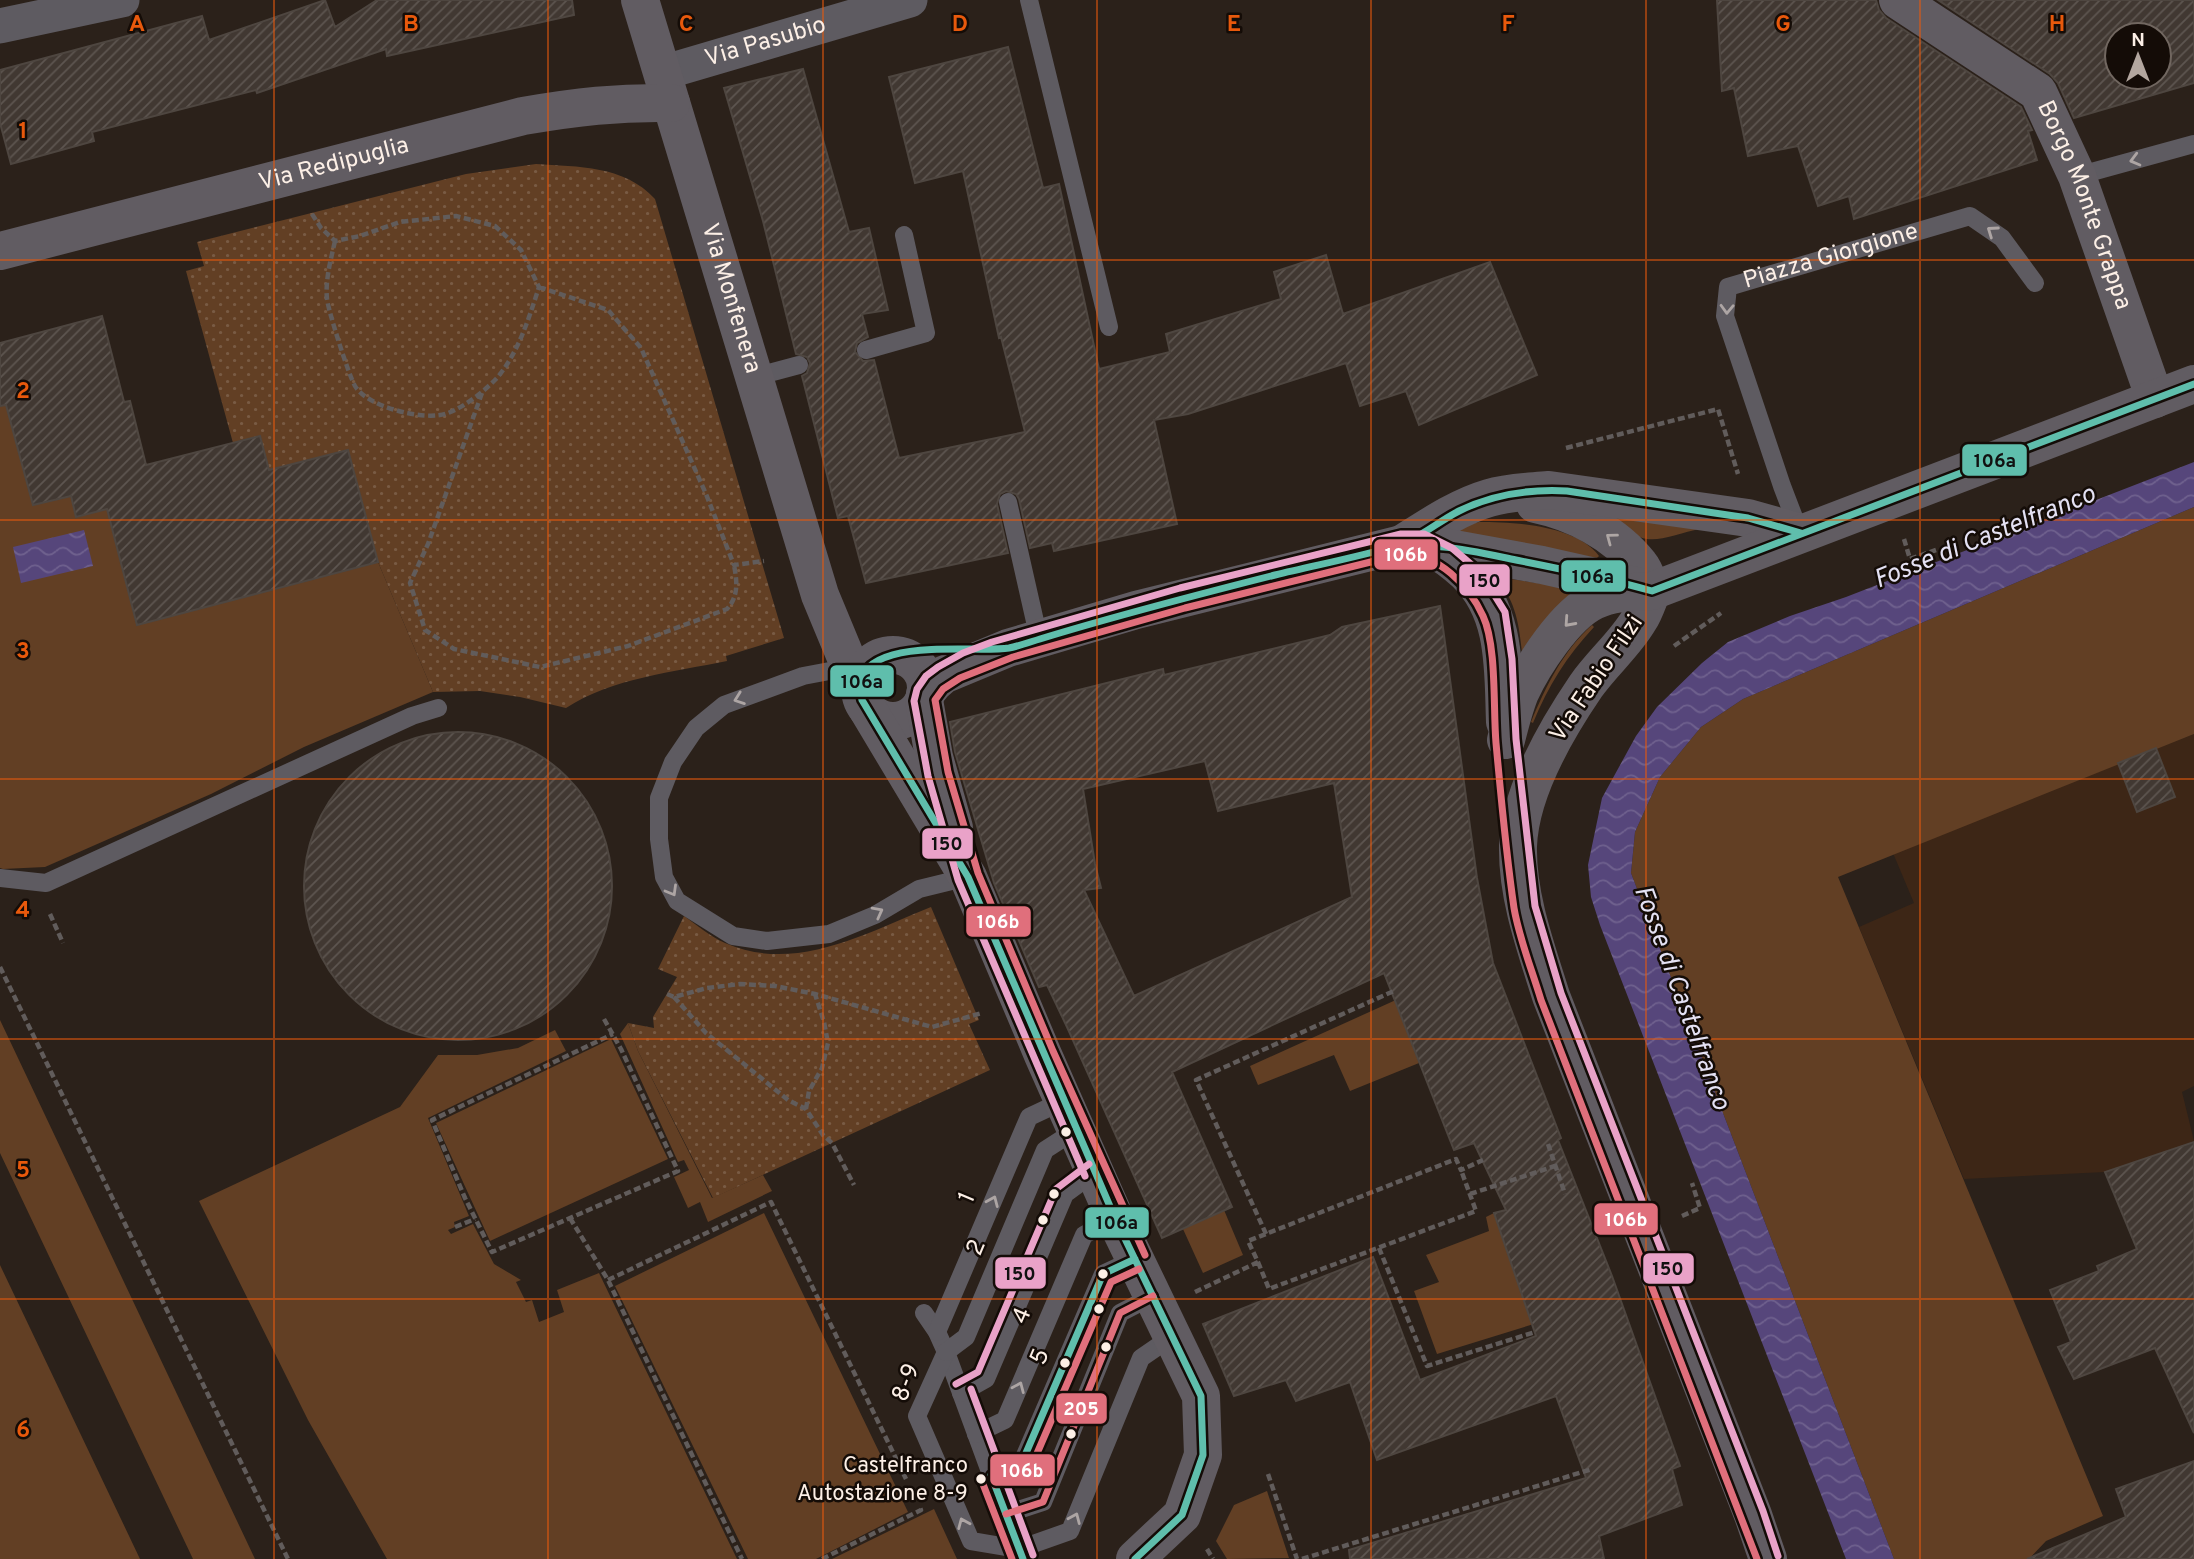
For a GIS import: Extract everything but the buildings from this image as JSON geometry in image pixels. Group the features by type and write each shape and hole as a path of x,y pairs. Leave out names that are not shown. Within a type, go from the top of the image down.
{"street":[{"path":"0,26 122,0"},
{"name":"Via Monfenera","path":"640,0 820,595 873,673 968,877"},
{"name":"Via Pasubio","path":"666,88 910,0"},
{"name":"Borgo Monte Grappa","path":"1898,0 2038,92 2077,176 2155,399"},
{"name":"Via Redipuglia","path":"0,251 523,117 566,108 624,102 666,88"},
{"path":"1506,740 1514,709 1527,679 1566,625 1591,602 1620,592 1652,591 2194,384"},
{"path":"1412,544 1444,519 1486,499 1519,492 1567,491 1748,518 1801,533"},
{"path":"1486,499 1507,499 1556,509 1593,525 1616,541 1642,566 1652,591"},
{"path":"873,673 877,717 898,721 909,717 934,683 951,671 1024,644 1136,610 1412,544 1571,570 1652,591"},
{"path":"1412,544 1446,556 1472,579 1495,616 1502,660 1506,740 1518,846"},
{"name":"Via Fabio Filzi","path":"1652,591 1640,619 1584,689 1539,768 1526,802 1518,846 1527,919 1551,996 1729,1451 1768,1559"},
{"path":"873,673 939,648 1024,644"},
{"path":"873,673 908,658 925,680 924,697 938,774 968,877 1115,1218 1135,1259 1171,1295 1173,1336 1201,1396 1203,1455 1182,1515 1135,1559"}],"lane":[{"path":"1029,0 1110,327"},
{"path":"2077,176 2194,144"},
{"name":"Piazza Giorgione","path":"1801,533 1782,486 1725,316 1728,287 1970,216 2002,238 2035,283"},
{"path":"866,349 926,333 904,235"},
{"path":"754,377 799,365"},
{"path":"1008,502 1024,644"},
{"path":"873,673 803,676 724,705 696,728 673,762 660,798 659,839 664,877 677,901 733,936 767,941 829,934 875,915 919,889 968,877"},
{"path":"0,878 46,883 412,716 438,708"},
{"name":"1","path":"937,1332 1029,1117 1070,1116"},
{"name":"2","path":"946,1352 966,1337 1045,1150 1070,1116"},
{"path":"961,1393 986,1379 1065,1194 1095,1172"},
{"name":"4","path":"976,1434 1005,1420 1084,1236 1115,1218"},
{"name":"5","path":"991,1475 1023,1460 1103,1275 1135,1259"},
{"path":"1006,1514 1043,1502 1120,1313 1171,1295"},
{"path":"924,1313 946,1352 1021,1554 1070,1531 1141,1357 1173,1336"},
{"name":"8-9","path":"946,1352 917,1416 971,1541 1021,1554"}],"path":[{"path":"311,210 321,228 335,241"},
{"path":"335,241 360,236 400,222 456,216 495,226 521,250 539,287 608,310 641,348 706,494 734,565 738,586 733,603 727,609 628,646 540,667 454,649 425,630 410,583 428,544 483,390"},
{"path":"335,241 329,269 327,300 355,388 382,406 412,415 446,414 498,377 517,346 539,287"},
{"path":"1556,451 1718,409 1740,481"},
{"path":"1893,543 1917,534"},
{"path":"1904,539 1910,559 1936,550"},
{"path":"734,565 764,561"},
{"path":"1669,650 1708,621 1731,608"},
{"path":"0,967 288,1559"},
{"path":"674,997 707,988 740,984 775,985 932,1027 986,1011"},
{"path":"1266,1234 1196,1080 1395,990"},
{"path":"667,994 674,997 706,1032 788,1100 806,1109 823,1135 832,1143 854,1185"},
{"path":"806,1109 810,1091 822,1068 828,1043 815,994"},
{"path":"604,1019 613,1034 678,1171 492,1252 432,1120 613,1034"},
{"path":"1548,1144 1565,1194"},
{"path":"1456,1159 1461,1170 1476,1211 1269,1289 1248,1241 1456,1159"},
{"path":"1461,1170 1483,1160"},
{"path":"1470,1194 1555,1166"},
{"path":"1682,1216 1700,1208 1692,1183"},
{"path":"608,1280 771,1202 909,1486"},
{"path":"570,1218 608,1280 742,1559"},
{"path":"455,1227 475,1219"},
{"path":"1379,1248 1427,1366 1535,1332"},
{"path":"1171,1295 1258,1262"},
{"path":"1268,1474 1299,1559 1592,1469"},
{"path":"822,1559 921,1510 915,1498"}],"shaded area":[{"path":"536,164 584,167 615,174 643,188 655,199 784,638 726,656 727,661 623,683 566,708 480,691 433,692 378,562 348,450 269,470 260,436 233,443 186,271 204,266 197,242 466,174"},
{"path":"102,316 124,401 130,401 146,466 260,436 269,470 348,450 378,562 433,692 304,747 211,794 45,867 3,869 0,868 0,343"},
{"path":"2194,507 2194,734 1838,877 2103,1516 2046,1541 2029,1559 1894,1559 1631,873 1635,832 1660,777 1701,727 1743,699"},
{"path":"1610,510 1703,528 1662,538 1641,538 1621,524"},
{"path":"1479,522 1543,527 1575,538 1599,556 1597,558 1460,536 1460,527"},
{"path":"1498,577 1569,588 1573,592 1522,652 1516,614"},
{"path":"1592,625 1594,627 1559,672 1533,723 1531,722 1556,670 1572,646"},
{"path":"2194,734 2194,1086 2182,1092 2194,1141 2194,1152 2171,1150 2105,1172 1964,1179 1859,927 1914,903 1893,853"},
{"path":"931,907 979,1020 969,1024 990,1070 713,1198 638,1051 628,1023 654,1028 653,1017 677,977 658,969 684,916 725,943 751,951 778,954 830,946"},
{"path":"1398,999 1398,1008 1419,1063 1350,1091 1334,1055 1258,1085 1250,1066"},
{"path":"0,1020 255,1559 193,1559 0,1153"},
{"path":"628,1023 638,1051 712,1198 763,1175 772,1191 708,1222 700,1202 688,1208 674,1177 689,1170 684,1160 678,1162 620,1034"},
{"path":"555,1030 566,1051 428,1118 469,1216 454,1222 455,1227 448,1230 451,1234 473,1224 494,1264 521,1280 516,1282 526,1302 532,1300 539,1322 564,1312 557,1290 599,1273 737,1559 387,1559 308,1420 199,1201 400,1107 438,1055 477,1055 518,1048"},
{"path":"611,1039 668,1159 490,1241 436,1123"},
{"path":"1224,1210 1243,1255 1203,1273 1183,1229"},
{"path":"764,1213 908,1512 816,1559 748,1559 615,1286"},
{"path":"1494,1213 1537,1323 1437,1354 1414,1291 1439,1282 1426,1255 1489,1231 1486,1217"},
{"path":"0,1265 140,1559 0,1559"},
{"path":"1267,1491 1289,1558 1227,1559 1216,1541 1234,1505"},
{"path":"934,1509 957,1559 832,1559"}],"water":[{"path":"2194,462 2194,507 1743,699 1701,727 1660,777 1635,832 1631,873 1894,1559 1846,1559 1591,897 1588,865 1602,798 1636,736 1657,707 1728,642"},
{"path":"84,530 93,566 21,583 13,547"}],"transit line":[{"name":"106a","path":"1383,549 1433,546 1466,550 1652,591 2194,384"},
{"name":"106a","path":"1135,1559 1182,1515 1203,1455 1201,1396 1115,1218 968,877 862,700 862,678 872,664 891,655 942,649 1009,648 1186,598 1399,545 1472,505 1512,494 1567,491 1748,518 1801,533"},
{"name":"150","path":"1085,1176 958,880 928,776 914,701 917,689 926,676 963,653 992,642 1180,588 1401,534 1424,534 1452,548 1480,572 1505,612 1512,659 1516,739 1535,906 1561,993 1763,1511 1778,1556"},
{"name":"106b","path":"1145,1255 1053,1051 978,873 948,772 935,700 943,689 960,678 1013,657 1185,608 1403,554 1428,559 1440,565 1461,583 1483,616 1491,644 1496,743 1506,846 1514,908 1522,942 1541,1000 1757,1559"},
{"name":"150","path":"956,1384 978,1372 1056,1189 1089,1164"},
{"name":"106a","path":"991,1475 1023,1460 1103,1274 1135,1259"},
{"name":"106b","path":"995,1485 1032,1465 1111,1282 1139,1269"},
{"name":"205","path":"1006,1514 1043,1502 1120,1313 1153,1296"},
{"name":"150","path":"971,1389 1033,1555"},
{"name":"106a","path":"991,1475 1023,1559"},
{"name":"106b","path":"981,1479 1012,1559"}],"place":[{"name":"Castelfranco Autostazione 8-9","path":"981,1479"}],"water label":[{"name":"Fosse di Castelfranco","path":"1985,538"},
{"name":"Fosse di Castelfranco","path":"1681,998"}]}
